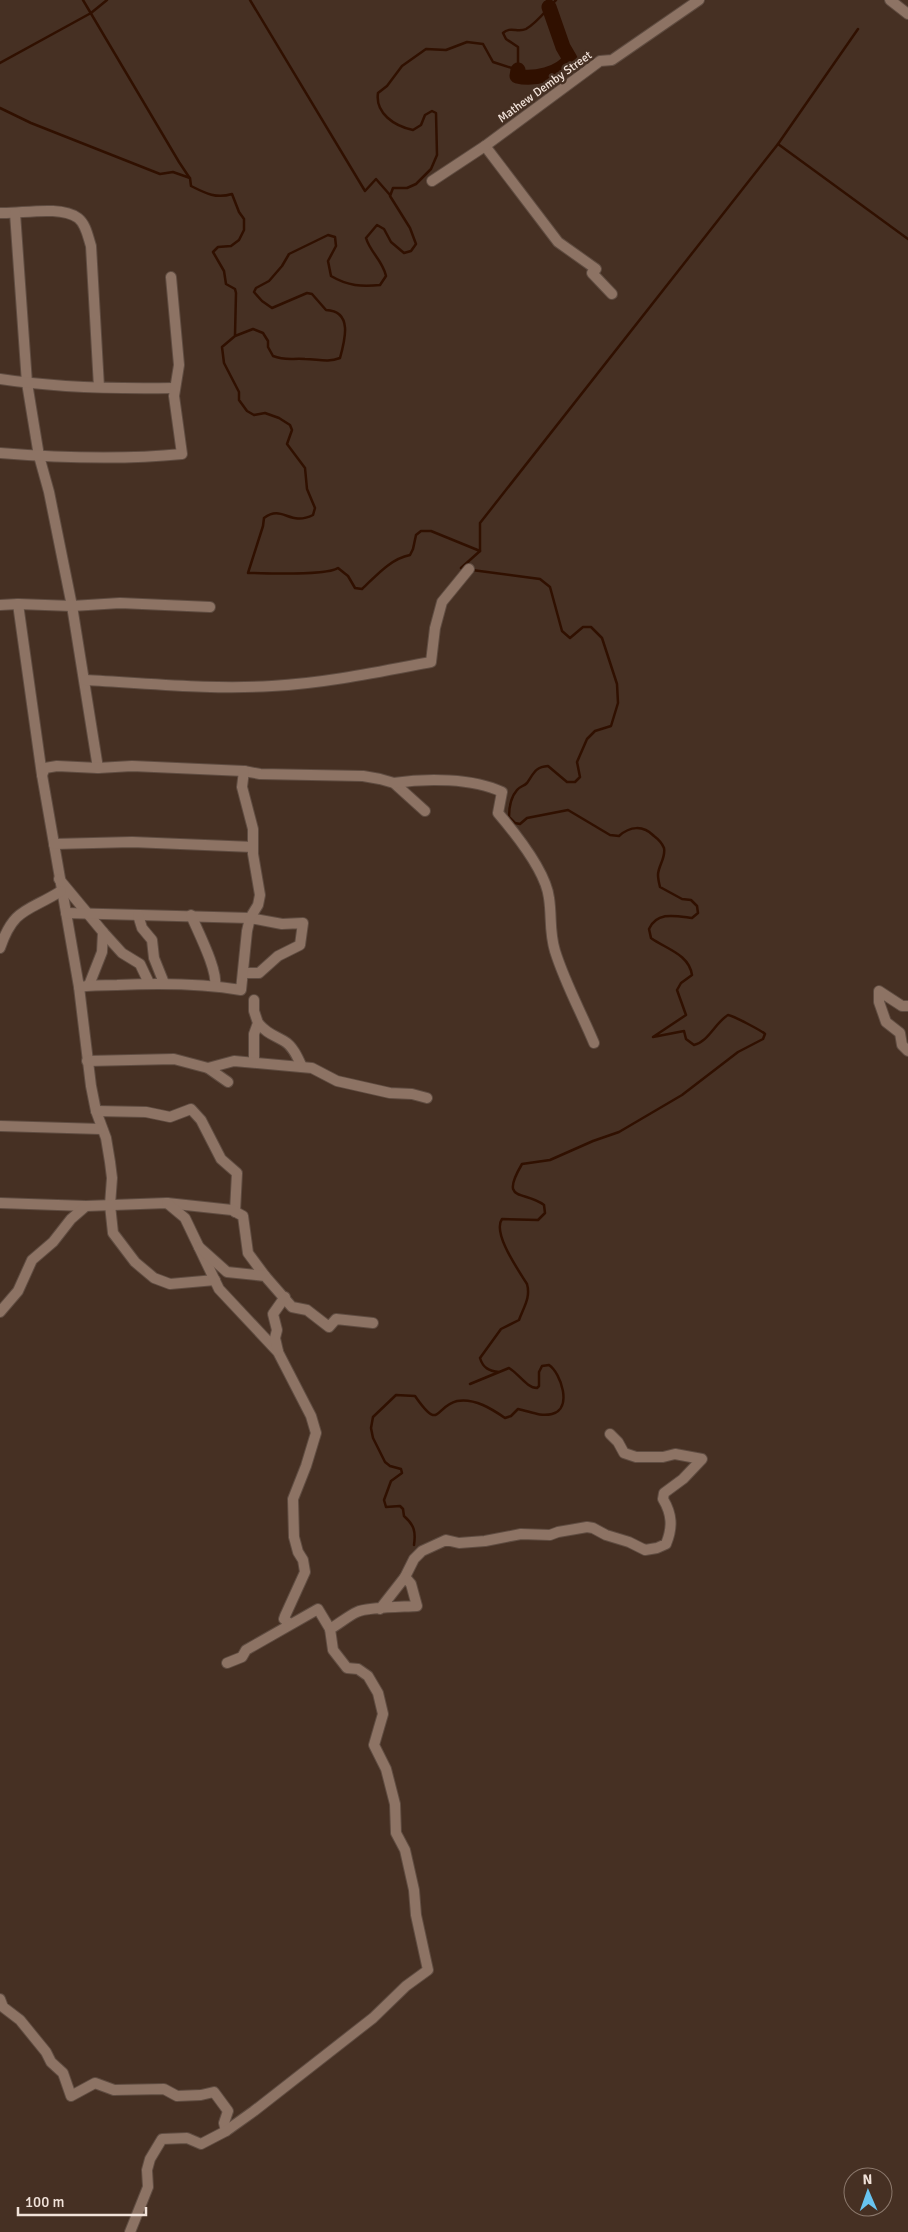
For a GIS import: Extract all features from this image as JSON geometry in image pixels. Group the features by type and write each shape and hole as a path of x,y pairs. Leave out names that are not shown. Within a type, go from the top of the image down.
{"street":[{"name":"Mathew Demby Street","path":"432,181 485,146 600,61 612,60 699,0"},
{"path":"890,0 908,14"},
{"path":"485,146 558,242 596,269 592,273 612,294"},
{"path":"0,213 53,211 78,218 83,225 91,246 99,387"},
{"path":"16,213 27,383 39,456 49,492 72,606 98,768"},
{"path":"0,453 39,456 142,458 182,454 174,396 179,365 171,277"},
{"path":"0,379 27,383 99,387 174,388"},
{"path":"85,680 196,686 271,686 320,682 431,662 435,628 442,602 469,569"},
{"path":"0,605 72,606 120,603 210,607"},
{"path":"18,604 42,775 61,891 84,986 87,1061 96,1111 101,1129 106,1138 112,1178 110,1205 113,1233 135,1262 154,1278 170,1284 215,1280"},
{"path":"42,775 45,768 57,766 98,768 141,766 244,771 260,774 363,776 394,784 414,780 442,780 490,786 502,792 498,812 527,848 547,890 549,896 550,932 556,952 566,984 573,993 594,1043"},
{"path":"84,986 164,983 215,986 241,990 244,973 245,944 250,918 258,905 260,895 253,854 253,829 242,787 244,771"},
{"path":"394,784 425,811"},
{"path":"54,844 141,842 253,847"},
{"path":"59,878 122,953 140,964 149,983"},
{"path":"0,948 6,930 16,916 61,891"},
{"path":"66,913 250,918 282,924 303,923 300,945 278,956 259,972 244,973"},
{"path":"138,915 142,928 152,940 154,958 164,983"},
{"path":"191,916 211,960 216,979 215,986"},
{"path":"84,986 102,952 103,932"},
{"path":"908,1006 902,1006 878,988 879,1002 886,1022 900,1033 902,1045 908,1051"},
{"path":"254,1000 254,1011 258,1023 268,1034 286,1042 298,1057 302,1067"},
{"path":"254,1062 254,1034 258,1023"},
{"path":"87,1061 174,1059 208,1068 228,1082"},
{"path":"208,1068 234,1061 312,1068 338,1081 390,1093 412,1094 427,1098"},
{"path":"96,1111 146,1112 170,1117 191,1109 201,1120 221,1159 237,1173 235,1212"},
{"path":"0,1126 101,1129"},
{"path":"167,1203 184,1218 219,1289 278,1352"},
{"path":"0,1204 86,1206 167,1203 235,1212 243,1216 248,1253 292,1307 307,1310 329,1327 336,1319 373,1323"},
{"path":"0,1312 18,1291 32,1260 53,1242 71,1219 86,1206"},
{"path":"199,1247 227,1272 265,1276"},
{"path":"285,1297 273,1314 277,1330 275,1338 278,1352 311,1416 316,1433 293,1499 294,1537 298,1552 304,1560 306,1572 284,1618 290,1624"},
{"path":"380,1609 405,1577 414,1559 422,1551 446,1540 459,1543 485,1541 521,1534 550,1535 586,1527 629,1542 644,1550 658,1548 666,1544 670,1534 671,1517 670,1511 663,1499 664,1493 683,1479 702,1458 675,1454 636,1457 624,1453 610,1434"},
{"path":"330,1629 359,1611 417,1606 410,1584 405,1577"},
{"path":"130,2232 148,2187 147,2170 150,2159 162,2139 187,2138 201,2144 226,2131 373,2018 406,1986 428,1970 405,1850 396,1833 395,1804 386,1769 374,1744 382,1714 378,1693 368,1676 358,1669 346,1668 333,1650 330,1629 318,1609 246,1650 242,1657 227,1663"},
{"path":"0,1999 3,2007 20,2020 46,2052 51,2062 64,2073 71,2096 95,2084 114,2090 164,2089 177,2096 201,2096 214,2092 228,2110 224,2123 226,2131"}],"waterway":[{"path":"83,0 189,177"},
{"path":"0,63 91,13 107,0"},
{"path":"250,0 365,191 376,179 390,195"},
{"path":"466,569 461,568 480,551 431,531 421,531 416,535 410,555 390,564 362,589 355,588 348,576 338,568 331,571 309,573 248,573 264,518 276,513 292,518 305,518 313,515 315,508 307,489 305,468 287,444 292,430 290,425 279,418 265,413 254,415 247,411 239,400 239,392 224,363 222,347 235,336 253,329 263,333 273,356 278,358 327,361 340,358 345,335 344,321 340,315 326,310 312,294 307,293 272,308 254,292 256,288 269,281 282,266 289,254 328,235 335,237 336,246 328,261 331,276 355,285 380,285 386,276 366,238 377,225 384,229 391,242 404,253 411,251 416,244 410,228 390,196 393,188 407,188 416,184 431,169 437,155 436,113 432,111 425,115 421,125 413,130 406,128 387,118 380,107 378,93 387,86 402,66 426,49 446,50 467,42 483,44 493,62 518,70 518,47 506,39 503,33 508,30 526,29 538,20 556,0"},
{"path":"518,70 517,76 546,75 560,69 570,59 563,47 549,7"},
{"path":"480,551 480,523 778,144 858,29"},
{"path":"0,108 31,123 160,174 173,172 190,178 191,186 206,193 216,196 232,194 244,219 244,230 239,240 231,246 218,247 213,252 224,271 226,284 235,289 235,335"},
{"path":"778,144 908,239"},
{"path":"414,1545 415,1536 413,1529 410,1522 404,1516 403,1509 400,1506 386,1507 384,1500 391,1481 402,1473 401,1469 390,1466 385,1462 373,1438 371,1428 373,1417 396,1395 415,1396 423,1407 433,1415 450,1404 464,1400 489,1408 505,1418 511,1416 518,1409 548,1415 558,1411 562,1405 563,1391 561,1383 549,1365 542,1366 539,1372 539,1386 537,1388 530,1386 509,1368 470,1384 499,1372 487,1368 480,1358 501,1329 519,1320 528,1294 527,1284 503,1242 500,1225 502,1219 538,1220 545,1213 544,1205 517,1194 514,1190 513,1185 522,1164 550,1160 619,1132 682,1095 738,1052 763,1039 765,1034 728,1015 703,1040 694,1045 686,1039 684,1031 653,1037 686,1015 677,990 681,983 692,975 690,968 682,957 651,938 649,929 652,923 662,917 692,918 698,913 697,906 691,900 682,899 660,887 658,872 664,855 664,848 650,832 636,828 628,830 619,836 610,835 568,810 527,818 520,824 515,823 509,817 513,796 519,788 527,783 537,769 548,766 567,782 575,782 580,777 577,762 587,739 595,731 611,726 618,703 617,684 602,638 591,627 583,627 570,638 562,631 550,587 540,579 472,570"}]}
